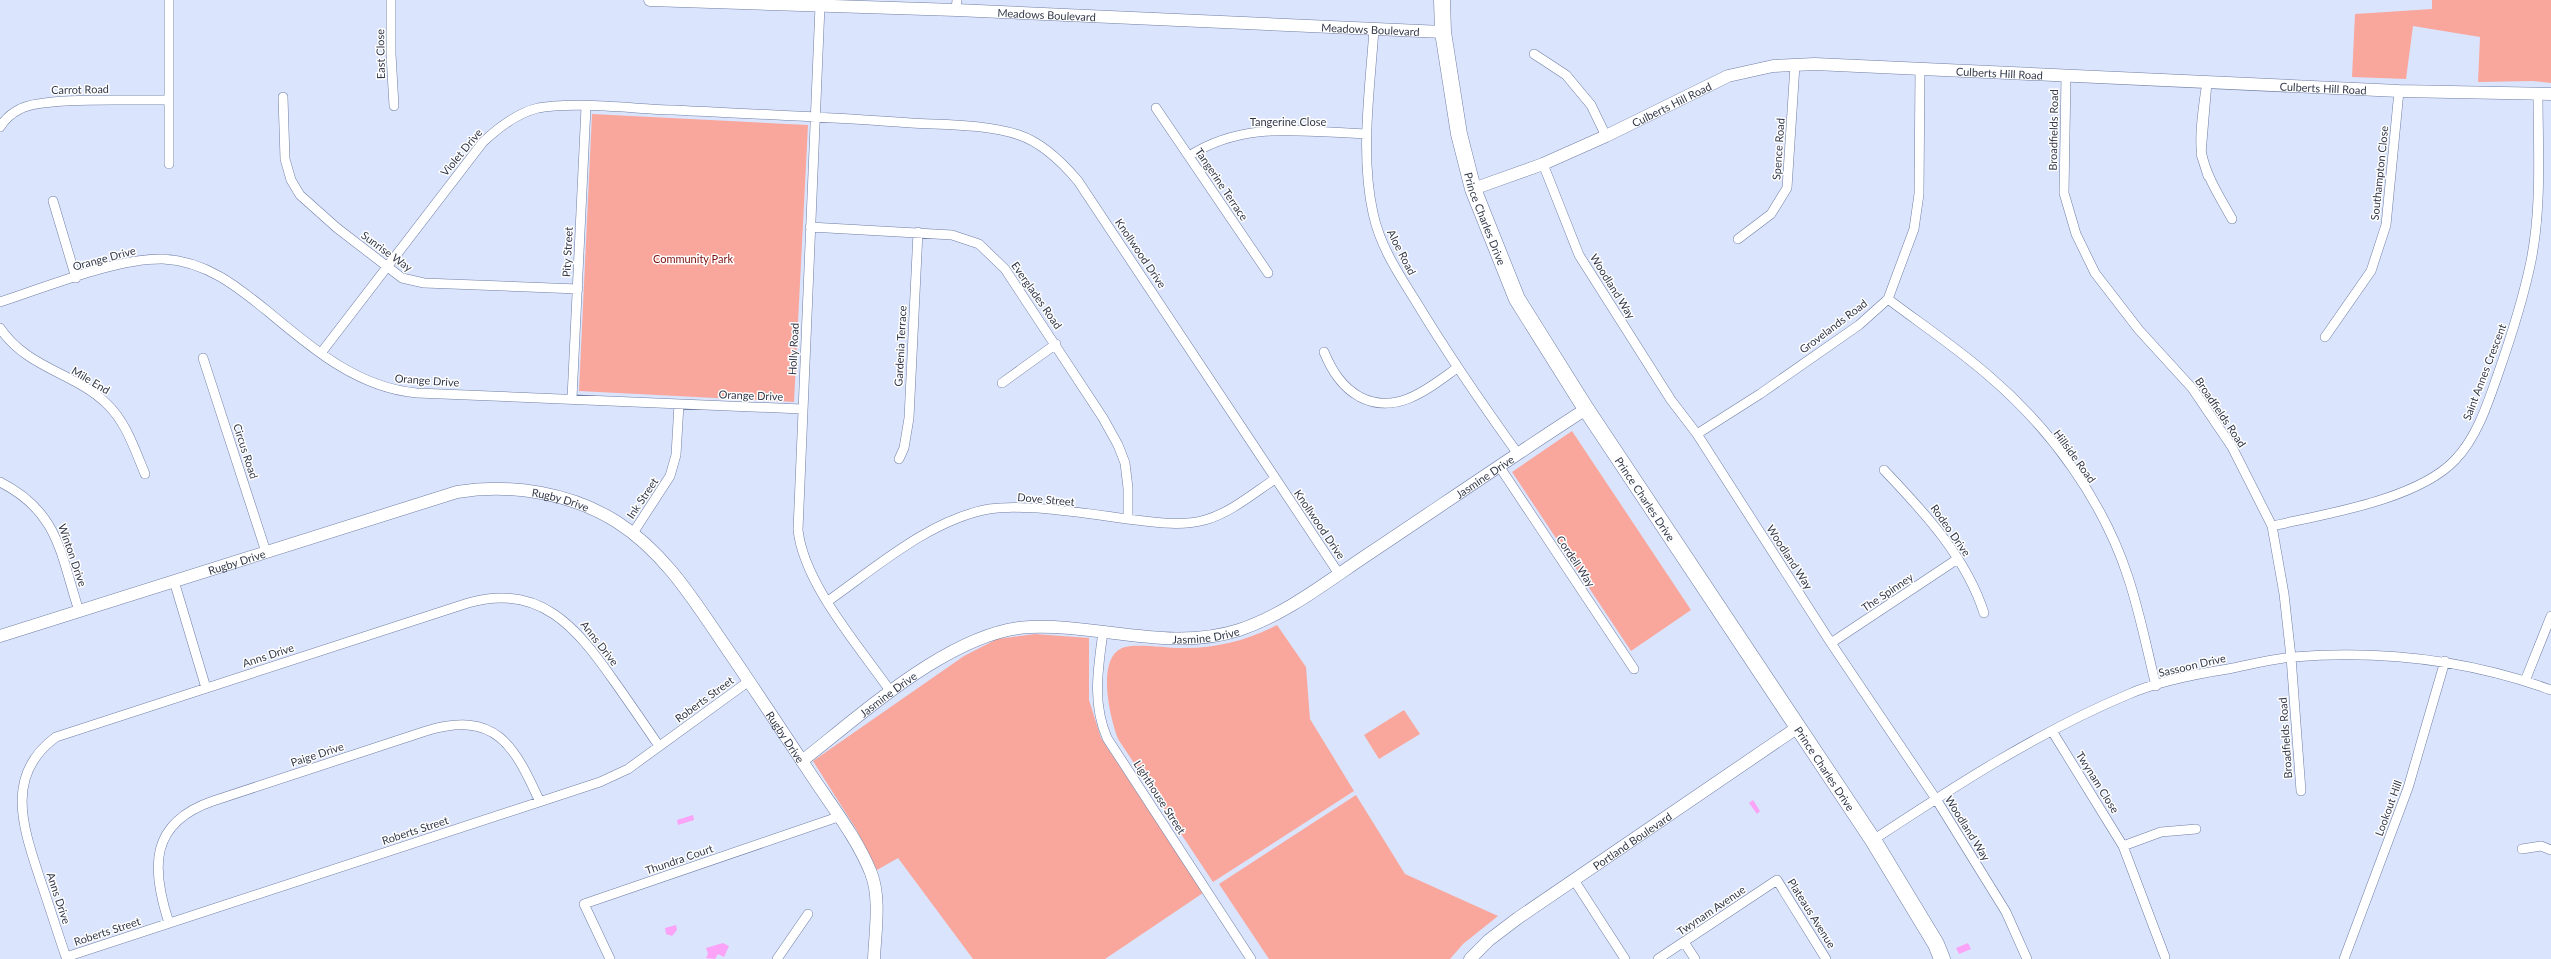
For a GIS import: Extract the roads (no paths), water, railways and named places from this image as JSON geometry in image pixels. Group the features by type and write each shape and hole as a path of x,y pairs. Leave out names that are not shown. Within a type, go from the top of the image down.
{"highway":[{"name":"Prince Charles Drive","path":"1442,0 1443,32 1459,134 1473,189 1517,299 1586,409 1873,840 1936,944 1942,959"}],"street":[{"path":"169,0 169,164"},
{"name":"East Close","path":"391,0 391,54 394,106"},
{"name":"Meadows Boulevard","path":"650,0 820,6 956,5 1443,32"},
{"name":"Holly Road","path":"820,6 802,409 798,511 799,540 808,570 890,692"},
{"name":"Aloe Road","path":"1374,29 1368,134 1370,194 1375,221 1382,244 1457,368 1518,454"},
{"path":"1534,54 1566,75 1591,105 1606,136"},
{"name":"Culberts Hill Road","path":"1473,189 1543,164 1606,136 1728,76 1773,66 1795,65 1920,69 2399,91 2551,94"},
{"name":"Spence Road","path":"1738,239 1770,214 1787,188 1795,65"},
{"name":"Grovelands Road","path":"1697,434 1760,394 1859,325 1888,299 1914,229 1919,194 1920,69"},
{"name":"Broadfields Road","path":"2066,76 2064,193 2076,234 2095,273 2139,330 2192,388 2232,447 2272,526 2284,594 2291,657 2301,791"},
{"path":"2207,82 2201,154 2208,176 2232,219"},
{"name":"Southampton Close","path":"2325,337 2371,271 2386,225 2399,91"},
{"name":"Saint Annes Crescent","path":"2272,526 2348,509 2403,492 2455,460 2472,436 2488,403 2516,320 2531,261 2539,195 2538,93"},
{"name":"Sunrise Way","path":"284,97 285,159 295,188 320,214 402,278 416,283 578,289"},
{"name":"Carrot Road","path":"0,127 6,118 21,108 45,102 169,100"},
{"name":"Violet Drive","path":"321,353 474,152 497,130 522,114 539,108 586,107 815,116"},
{"name":"Pity Street","path":"572,398 586,107"},
{"name":"Tangerine Terrace","path":"1156,108 1268,273"},
{"name":"Knollwood Drive","path":"815,116 991,129 1020,135 1048,152 1069,171 1086,192 1339,574"},
{"name":"Tangerine Close","path":"1189,156 1219,140 1251,132 1368,134"},
{"name":"Woodland Way","path":"1543,164 1579,255 1671,400 1697,434 1831,643 1936,798 2006,912 2027,959"},
{"path":"53,200 76,278"},
{"name":"Everglades Road","path":"810,227 918,232 960,236 984,247 1011,277 1103,418 1120,449 1127,475 1128,519"},
{"name":"Gardenia Terrace","path":"899,459 904,448 909,418 918,232"},
{"name":"Orange Drive","path":"0,302 76,278 146,260 173,260 195,264 234,285 321,353 363,380 404,392 802,409"},
{"name":"Hillside Road","path":"1888,299 1989,376 2028,414 2072,468 2107,524 2128,577 2156,686"},
{"name":"Mile End","path":"0,328 18,350 29,358 80,385 107,403 124,426 145,474"},
{"path":"1002,383 1056,344"},
{"path":"1324,352 1341,383 1356,394 1379,404 1401,402 1419,394 1457,368"},
{"name":"Circus Road","path":"204,358 266,552"},
{"name":"Ink Street","path":"633,533 670,476 676,455 679,404"},
{"name":"Jasmine Drive","path":"802,761 890,692 964,645 1002,630 1044,627 1184,638 1226,634 1273,615 1339,574 1586,409"},
{"name":"Cordell Way","path":"1499,466 1634,669"},
{"name":"Rodeo Drive","path":"1884,470 1920,508 1943,537 1956,560 1975,587 1984,613"},
{"name":"Dove Street","path":"828,601 928,533 968,514 990,509 1020,508 1172,524 1204,521 1230,508 1275,478"},
{"name":"Winton Drive","path":"0,482 29,500 44,516 56,541 79,611"},
{"name":"Rugby Drive","path":"0,636 445,495 484,488 530,491 574,502 596,511 633,533 678,578 802,761 865,861 874,881 874,959"},
{"name":"The Spinney","path":"1831,643 1956,560"},
{"path":"174,581 206,688"},
{"name":"Anns Drive","path":"66,957 24,829 22,794 24,778 30,764 43,748 56,737 475,601 490,598 511,599 550,611 576,631 594,653 659,746"},
{"path":"2525,681 2551,616"},
{"name":"Lighthouse Street","path":"1103,632 1096,692 1098,713 1107,738 1251,959"},
{"name":"Sassoon Drive","path":"1873,840 1936,798 2020,747 2131,693 2199,674 2291,657 2367,654 2445,661 2525,681 2551,690"},
{"name":"Lookout Hill","path":"2344,959 2408,788 2445,661"},
{"name":"Roberts Street","path":"66,957 611,778 659,746 749,681"},
{"name":"Paige Drive","path":"169,923 158,881 158,856 166,834 173,823 185,813 202,804 418,733 457,724 472,725 495,734 509,746 520,761 540,802"},
{"name":"Portland Boulevard","path":"1470,959 1502,930 1798,727"},
{"name":"Twynam Close","path":"2052,731 2123,846 2165,957"},
{"name":"Thundra Court","path":"610,959 584,904 838,817"},
{"path":"2123,846 2161,832 2196,829"},
{"path":"2522,849 2541,846 2551,850"},
{"path":"1574,880 1625,959"},
{"name":"Twynam Avenue","path":"1658,959 1777,880"},
{"name":"Plateaus Avenue","path":"1777,880 1826,959"},
{"path":"777,959 808,914"},
{"path":"1684,942 1695,959"}],"park label":[{"name":"Community Park","path":"693,258"}]}
